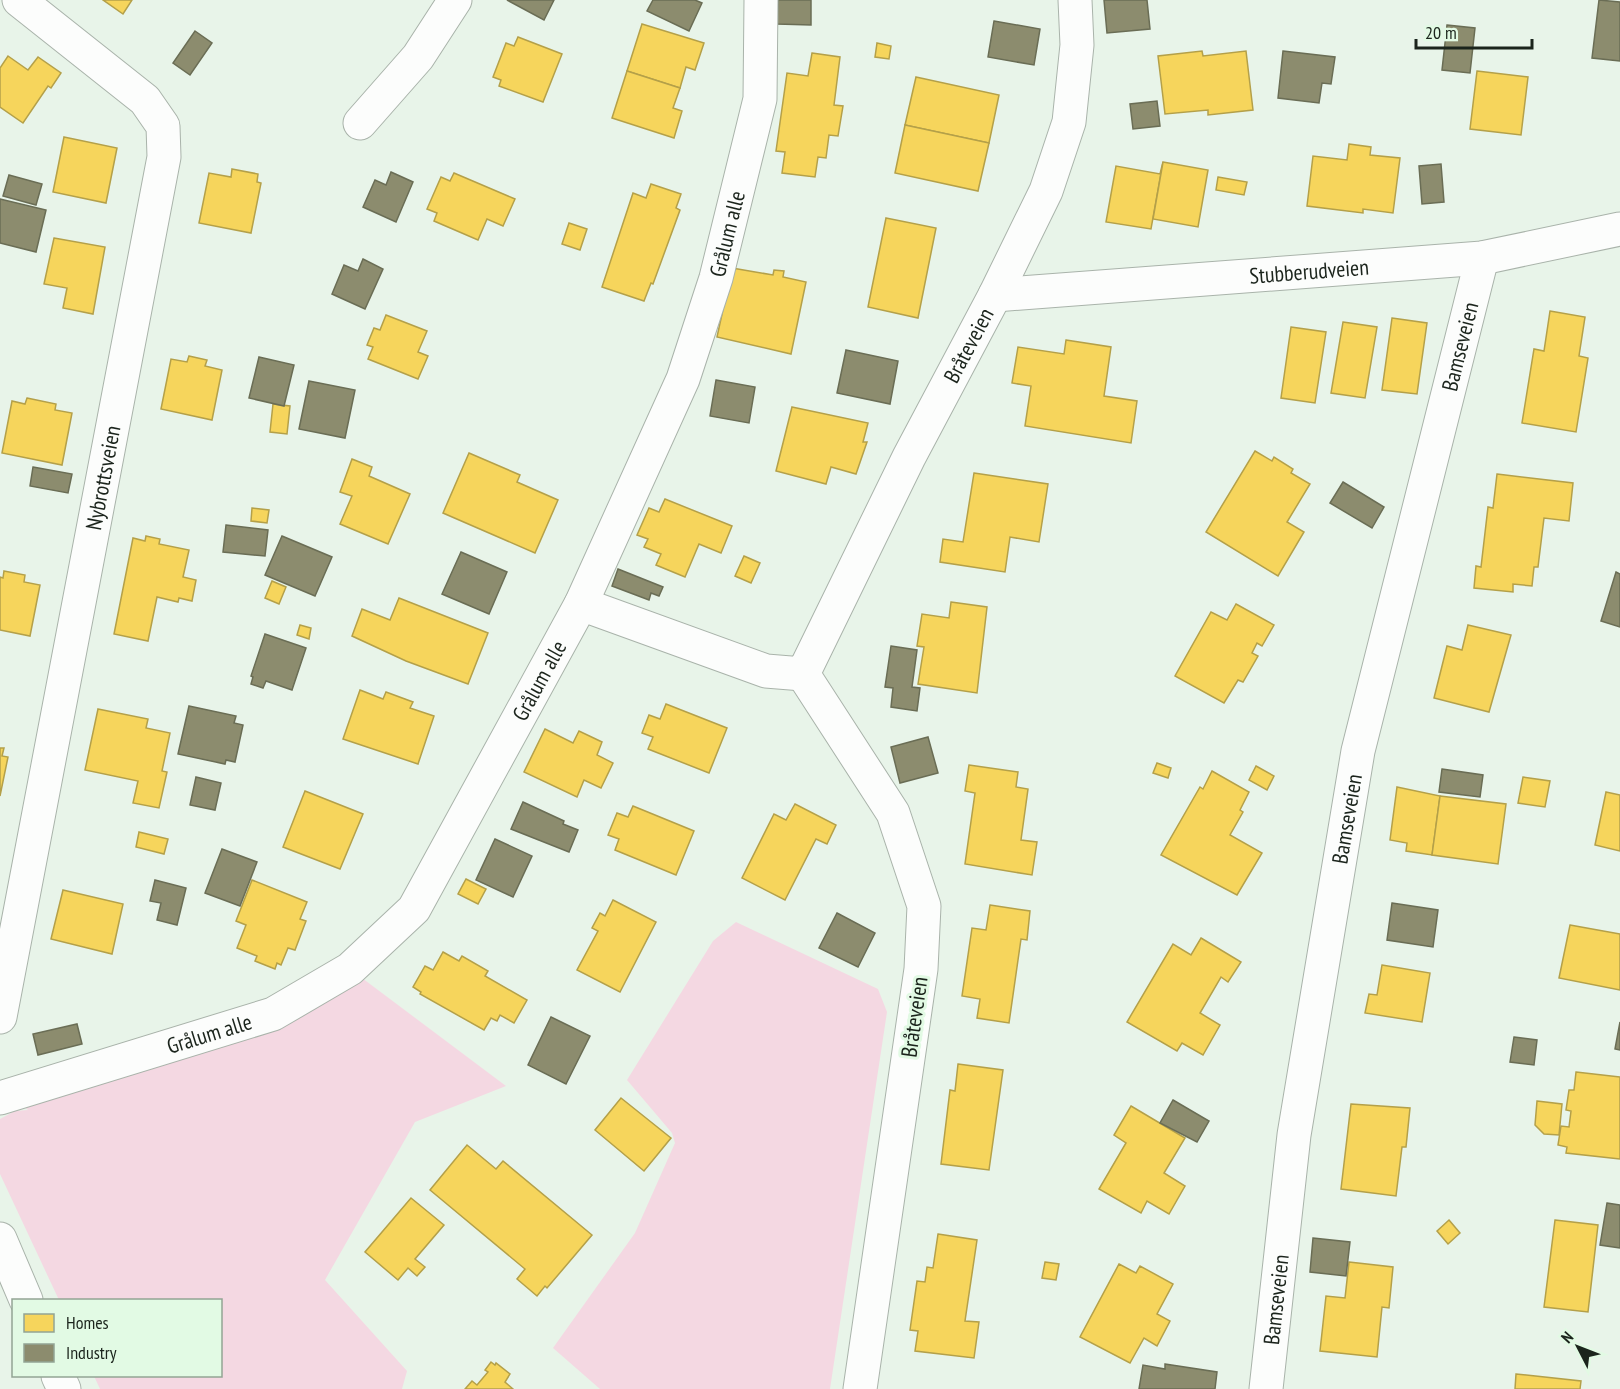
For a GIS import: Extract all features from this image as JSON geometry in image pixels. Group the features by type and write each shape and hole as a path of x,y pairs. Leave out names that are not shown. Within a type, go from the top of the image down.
{"street":[{"name":"Nybrottsveien","path":"0,1017 164,157 163,126 145,100 19,0"},
{"path":"360,123 418,57 456,0"},
{"name":"Grålum alle","path":"0,1098 273,1014 350,969 414,909 581,604 683,379 716,278 760,99 761,0"},
{"name":"Bråteveien","path":"860,1389 921,969 924,906 893,813 803,674 909,457 995,295 1046,191 1069,122 1077,45 1075,0"},
{"name":"Stubberudveien","path":"995,295 1482,258 1620,229"},
{"name":"Bamseveien","path":"1266,1389 1294,1135 1358,751 1482,258"},
{"path":"581,604 766,671 803,674"},
{"path":"0,1239 26,1299"}],"shaded area":[{"path":"736,922 878,989 887,1012 830,1389 600,1389 553,1348 635,1233 675,1143 672,1133 627,1080 713,941"},
{"path":"350,969 506,1086 415,1122 325,1280 407,1371 402,1389 100,1389 94,1377 222,1377 222,1299 59,1299 0,1174 0,1119 15,1111 28,1110 10,1095"}],"building: Homes":[{"path":"103,0 132,0 123,14"},
{"path":"642,24 704,43 695,70 686,67 680,88 627,71"},
{"path":"518,37 562,54 543,102 499,86 501,80 493,77 506,43 514,46"},
{"path":"877,43 891,46 889,59 875,57"},
{"path":"1202,51 1203,56 1246,51 1253,110 1208,115 1208,110 1165,114 1158,56"},
{"path":"812,53 840,57 834,105 843,106 838,136 829,135 826,158 818,157 815,177 782,173 785,152 776,151 787,73 808,76"},
{"path":"8,56 28,70 38,57 61,73 51,88 48,86 23,123 0,107 0,68"},
{"path":"627,71 680,88 673,108 682,111 674,138 612,118"},
{"path":"1477,71 1528,77 1521,135 1470,129"},
{"path":"916,77 999,95 989,143 905,125"},
{"path":"905,125 989,143 978,191 895,173"},
{"path":"64,137 117,148 106,203 53,192"},
{"path":"1349,144 1371,147 1370,155 1400,158 1393,213 1363,209 1363,213 1307,206 1313,156 1347,160"},
{"path":"1163,162 1151,229 1106,222 1116,166 1160,174"},
{"path":"1163,162 1208,170 1198,227 1153,219"},
{"path":"232,169 258,174 257,182 261,183 251,233 199,223 209,173 231,177"},
{"path":"454,173 515,199 503,226 487,219 478,240 434,221 437,213 427,209 441,177 450,181"},
{"path":"1218,177 1247,182 1244,195 1216,190"},
{"path":"651,184 681,194 676,208 680,210 653,284 651,283 644,301 602,287 633,193 646,198"},
{"path":"886,218 936,228 918,318 868,307"},
{"path":"569,223 587,229 580,250 562,244"},
{"path":"54,238 105,247 93,314 63,308 67,288 44,284"},
{"path":"732,268 773,275 774,270 784,271 783,277 806,282 791,354 717,337"},
{"path":"1550,311 1585,317 1579,356 1588,358 1576,432 1522,423 1534,349 1544,351"},
{"path":"386,315 427,331 418,352 428,356 418,379 368,359 373,347 367,345 374,328 380,330"},
{"path":"1392,318 1427,323 1417,394 1382,390"},
{"path":"1343,322 1377,327 1365,398 1331,393"},
{"path":"1291,327 1326,332 1315,403 1281,398"},
{"path":"1066,340 1111,347 1104,396 1137,401 1131,443 1025,426 1031,386 1012,383 1018,347 1064,354"},
{"path":"189,356 207,360 205,366 222,370 212,420 161,409 171,359 187,362"},
{"path":"27,398 56,404 55,410 72,413 62,465 2,453 12,401 25,404"},
{"path":"273,404 290,406 287,434 270,432"},
{"path":"792,407 868,423 863,442 867,442 856,474 831,467 826,484 776,471"},
{"path":"1255,451 1272,461 1274,457 1293,469 1291,473 1310,484 1287,522 1304,532 1278,576 1206,532"},
{"path":"469,453 520,475 517,482 558,500 535,553 443,513"},
{"path":"352,459 372,467 369,476 410,494 388,544 340,524 352,496 340,492"},
{"path":"974,473 1048,484 1039,542 1010,537 1005,572 940,562 943,539 963,542"},
{"path":"1497,474 1573,483 1569,521 1544,518 1538,567 1534,567 1532,586 1513,584 1513,592 1474,588 1476,566 1481,567 1488,507 1493,508"},
{"path":"665,499 732,526 721,553 699,544 685,577 656,565 661,554 644,547 648,539 637,535 649,508 659,512"},
{"path":"252,508 269,510 267,523 251,521"},
{"path":"146,536 160,539 159,544 189,550 183,577 196,580 192,601 179,598 178,602 157,597 148,641 114,634 133,538 145,541"},
{"path":"744,556 760,563 751,583 735,576"},
{"path":"4,571 25,575 24,582 40,585 30,636 0,630 0,577 3,578"},
{"path":"272,581 286,587 279,604 265,598"},
{"path":"399,598 488,633 468,684 406,661 352,636 362,609 390,620"},
{"path":"951,602 987,607 977,693 918,684 924,647 917,646 922,614 949,618"},
{"path":"1236,604 1274,625 1262,646 1257,643 1252,653 1258,656 1243,682 1238,680 1224,703 1175,676 1211,612 1227,620"},
{"path":"300,625 311,628 309,639 297,635"},
{"path":"1468,625 1511,635 1489,712 1434,698 1447,646 1462,650"},
{"path":"360,690 383,699 386,692 413,702 410,708 434,716 418,764 343,739"},
{"path":"666,704 727,728 709,773 648,749 653,737 642,733 649,715 660,719"},
{"path":"98,709 148,719 146,728 170,733 162,771 167,772 159,808 133,803 138,781 85,770"},
{"path":"545,729 573,743 579,731 602,742 597,755 613,763 601,788 584,780 577,797 524,772"},
{"path":"0,748 4,748 2,756 8,757 0,796"},
{"path":"1157,763 1171,768 1168,778 1153,773"},
{"path":"969,765 1018,772 1016,787 1028,789 1021,840 1037,842 1032,875 965,864 975,793 965,791"},
{"path":"1256,766 1274,776 1267,790 1249,780"},
{"path":"1212,771 1249,792 1240,810 1243,812 1230,835 1262,853 1237,895 1161,855 1200,787 1203,789"},
{"path":"1523,777 1550,781 1545,807 1518,803"},
{"path":"1397,787 1440,796 1432,855 1406,851 1407,843 1390,840"},
{"path":"305,791 363,814 340,869 283,847"},
{"path":"1606,792 1620,795 1620,851 1595,845"},
{"path":"1440,796 1506,804 1498,864 1432,855"},
{"path":"795,804 836,825 827,844 816,839 785,900 742,878 774,814 786,820"},
{"path":"633,806 694,831 676,875 615,850 619,839 608,835 617,813 628,817"},
{"path":"139,832 168,839 164,854 136,847"},
{"path":"466,879 486,889 478,904 458,894"},
{"path":"252,880 307,902 300,919 306,921 295,950 288,948 281,965 277,963 275,969 255,961 257,956 237,948 246,925 236,921"},
{"path":"63,890 123,904 112,954 51,939"},
{"path":"613,900 656,922 620,992 577,970 598,931 592,928 600,913 605,916"},
{"path":"990,905 1030,911 1027,940 1021,939 1009,1023 977,1018 980,999 962,996 972,928 986,930"},
{"path":"1570,925 1620,934 1620,990 1559,978"},
{"path":"1201,938 1241,962 1228,982 1221,977 1200,1013 1220,1025 1203,1055 1182,1043 1177,1051 1127,1022 1173,944 1191,955"},
{"path":"443,952 459,961 462,956 488,971 485,976 527,1000 514,1023 500,1015 497,1021 491,1018 484,1030 420,994 421,992 413,987 425,966 433,970"},
{"path":"1382,965 1430,973 1422,1022 1365,1013 1369,994 1377,995"},
{"path":"958,1064 1003,1070 989,1170 941,1164 950,1090 955,1091"},
{"path":"1576,1072 1620,1077 1620,1159 1566,1153 1567,1147 1558,1145 1561,1126 1569,1127 1571,1111 1566,1110 1569,1090 1574,1090"},
{"path":"621,1098 671,1138 644,1171 595,1130"},
{"path":"1537,1101 1562,1104 1559,1135 1544,1134 1535,1125"},
{"path":"1351,1104 1410,1108 1406,1147 1402,1147 1396,1196 1341,1189"},
{"path":"1131,1106 1185,1138 1164,1173 1185,1186 1169,1214 1147,1201 1141,1213 1099,1189 1126,1143 1114,1135"},
{"path":"467,1145 496,1169 503,1161 592,1235 547,1288 545,1286 537,1296 517,1279 525,1269 430,1190"},
{"path":"411,1198 444,1225 415,1259 425,1267 417,1276 408,1268 398,1280 365,1252"},
{"path":"1449,1220 1460,1233 1448,1244 1437,1231"},
{"path":"1555,1220 1598,1225 1588,1312 1544,1307"},
{"path":"938,1234 977,1240 965,1321 979,1322 974,1358 915,1351 918,1331 910,1330 917,1281 925,1282 927,1267 933,1268"},
{"path":"1045,1262 1059,1264 1056,1280 1042,1278"},
{"path":"1349,1262 1393,1267 1389,1308 1382,1307 1377,1357 1320,1351 1326,1296 1345,1298"},
{"path":"1119,1264 1136,1273 1140,1266 1173,1284 1157,1314 1170,1321 1157,1346 1144,1338 1130,1363 1080,1337"},
{"path":"491,1362 495,1365 496,1363 510,1374 505,1382 513,1389 465,1389 472,1381 477,1385 488,1372 485,1370"},
{"path":"1516,1374 1581,1381 1580,1389 1515,1389"}],"building: Industry":[{"path":"507,0 554,0 544,20"},
{"path":"653,0 695,0 702,3 689,31 647,11"},
{"path":"778,0 811,0 811,25 777,24"},
{"path":"1104,0 1147,0 1150,29 1107,33"},
{"path":"1599,0 1620,2 1620,61 1592,58"},
{"path":"994,21 1040,29 1034,65 988,57"},
{"path":"1447,25 1475,28 1470,73 1442,70"},
{"path":"195,31 212,43 190,75 173,63"},
{"path":"1283,51 1335,57 1331,84 1322,83 1319,103 1278,98"},
{"path":"1157,101 1160,126 1133,129 1130,104"},
{"path":"1441,164 1444,202 1422,204 1419,166"},
{"path":"391,172 413,182 396,222 363,207 375,180 386,185"},
{"path":"9,175 42,184 36,205 3,196"},
{"path":"0,199 46,210 36,252 0,243"},
{"path":"363,259 383,269 365,309 332,294 344,265 358,271"},
{"path":"846,350 898,361 890,404 837,393"},
{"path":"259,357 294,365 284,406 249,398"},
{"path":"716,380 755,387 749,423 710,416"},
{"path":"309,381 355,390 345,438 299,429"},
{"path":"33,467 72,474 68,493 30,486"},
{"path":"1343,482 1384,507 1372,528 1330,503"},
{"path":"226,525 268,530 265,556 223,552"},
{"path":"282,536 332,557 315,596 265,575"},
{"path":"461,552 507,572 489,614 442,594"},
{"path":"618,569 663,587 659,596 651,593 649,600 612,586"},
{"path":"1616,572 1620,574 1620,627 1601,621"},
{"path":"265,634 306,648 292,690 266,681 263,688 251,684 253,677 251,676"},
{"path":"891,646 917,650 912,687 920,688 917,711 891,707 893,688 885,687"},
{"path":"189,706 236,716 234,723 243,725 235,762 226,760 225,764 178,754"},
{"path":"928,737 938,773 900,783 891,747"},
{"path":"1442,769 1483,775 1480,797 1439,792"},
{"path":"196,777 221,783 215,810 190,805"},
{"path":"523,802 578,830 569,852 511,829"},
{"path":"495,839 532,856 513,897 476,880"},
{"path":"222,849 257,862 240,906 205,893"},
{"path":"155,880 186,888 177,925 157,920 161,903 150,901"},
{"path":"1392,903 1438,910 1433,947 1387,940"},
{"path":"837,913 875,933 858,967 819,948"},
{"path":"551,1017 590,1036 566,1084 528,1065"},
{"path":"1620,1022 1620,1050 1615,1049"},
{"path":"77,1024 82,1044 38,1055 33,1034"},
{"path":"1514,1037 1537,1040 1534,1065 1510,1062"},
{"path":"1173,1100 1209,1121 1197,1142 1160,1123"},
{"path":"1607,1203 1620,1205 1620,1248 1600,1245"},
{"path":"1313,1238 1350,1242 1346,1276 1310,1272"},
{"path":"1165,1364 1217,1372 1215,1389 1139,1389 1143,1365 1165,1369"}]}
